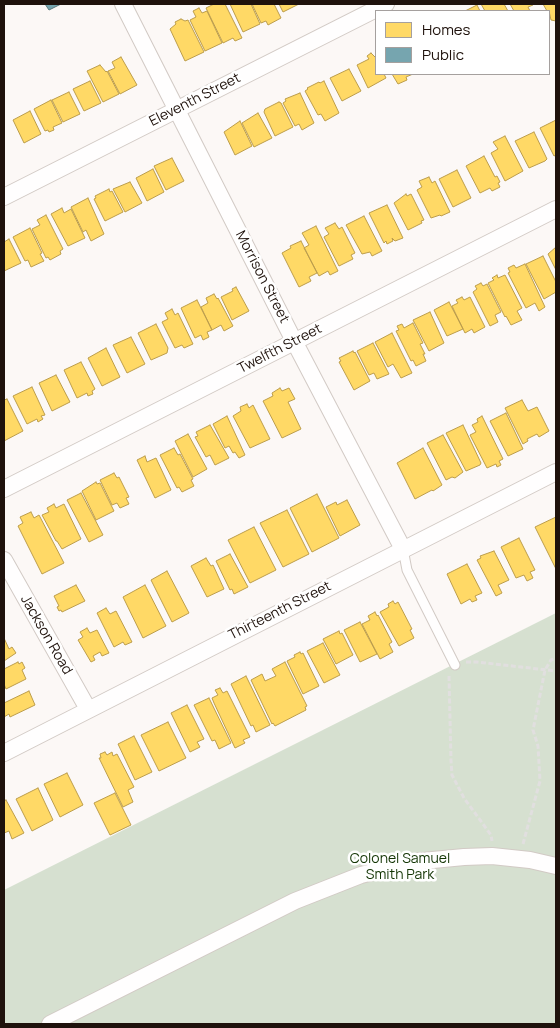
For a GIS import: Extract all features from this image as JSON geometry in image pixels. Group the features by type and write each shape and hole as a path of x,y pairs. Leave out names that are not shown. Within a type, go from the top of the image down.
{"street":[{"name":"Morrison Street","path":"123,4 294,341 403,548"},
{"name":"Eleventh Street","path":"4,197 386,4"},
{"name":"Twelfth Street","path":"4,489 556,209"},
{"name":"Thirteenth Street","path":"4,753 403,548 556,472"},
{"name":"Jackson Road","path":"4,560 88,709"},
{"path":"50,1024 294,901 361,875 412,862 455,857 492,856 556,866"}],"lane":[{"path":"403,548 407,570 455,665"}],"path":[{"path":"519,859 540,781 538,746 533,730 545,670 551,660 556,658"},
{"path":"492,856 491,835 464,798 452,775 449,677 455,665 466,662 556,671"}],"green space":[{"name":"Colonel Samuel Smith Park","path":"556,613 556,1024 4,1024 4,890"}],"building: Homes":[{"path":"214,4 225,4 242,38 235,41 233,38 223,43 206,8"},
{"path":"230,4 251,4 260,24 243,32"},
{"path":"252,4 274,4 281,18 268,25 266,21 261,23"},
{"path":"279,4 299,4 283,12"},
{"path":"481,4 504,4 507,10 484,10"},
{"path":"510,4 533,5 528,7 530,10 513,10"},
{"path":"543,4 556,4 556,21 551,20 550,10 546,10"},
{"path":"477,5 480,10 467,10"},
{"path":"199,8 202,13 207,11 222,43 205,51 190,20 196,17 193,11"},
{"path":"181,19 188,20 204,52 185,61 170,29 176,24 175,22"},
{"path":"371,53 375,57 375,75 384,75 386,78 368,88 357,65 369,59 367,56"},
{"path":"121,57 137,85 120,94 108,71 115,68 112,62"},
{"path":"100,65 107,71 119,94 103,102 87,71"},
{"path":"349,69 361,91 342,101 330,78"},
{"path":"393,75 411,75 406,77 407,80 398,84"},
{"path":"90,81 101,103 84,111 73,89"},
{"path":"324,81 339,113 325,121 321,114 318,115 305,91 307,88"},
{"path":"69,92 80,114 63,122 52,100"},
{"path":"300,93 314,123 302,130 299,124 295,126 283,103 286,101 285,99"},
{"path":"51,100 62,123 53,127 54,130 49,132 48,130 45,131 34,109"},
{"path":"279,102 293,127 275,136 264,112 265,109"},
{"path":"30,111 41,134 24,143 13,120"},
{"path":"258,113 272,138 254,147 242,123"},
{"path":"556,120 556,155 554,156 540,128"},
{"path":"240,121 252,146 235,155 224,132"},
{"path":"534,132 547,159 529,168 515,141"},
{"path":"505,136 523,171 505,181 491,153 498,149 493,142"},
{"path":"484,156 495,177 497,176 500,187 492,191 490,188 480,193 466,166"},
{"path":"172,158 184,181 166,190 154,166"},
{"path":"153,169 164,192 147,201 136,178"},
{"path":"457,170 471,198 453,207 439,179"},
{"path":"429,177 432,183 435,181 450,212 431,218 417,190 422,187 419,181"},
{"path":"130,182 142,203 125,212 113,189"},
{"path":"109,189 110,192 112,191 123,212 105,221 94,199 96,198 95,196"},
{"path":"406,194 407,196 411,194 424,220 408,230 394,203"},
{"path":"88,198 104,234 91,241 86,230 83,232 71,207"},
{"path":"387,205 403,238 395,241 392,238 393,241 387,244 386,241 384,243 369,213"},
{"path":"62,208 64,213 71,209 85,238 68,246 51,214"},
{"path":"46,215 63,249 60,251 61,254 50,260 48,257 46,258 32,229 40,225 37,220"},
{"path":"364,216 382,251 372,256 370,252 362,254 346,225"},
{"path":"335,223 339,229 342,227 355,253 351,255 353,259 339,266 324,237 329,234 325,228"},
{"path":"316,226 338,271 330,275 328,271 319,276 304,248 309,245 302,233"},
{"path":"30,228 44,261 31,267 28,260 25,261 13,237"},
{"path":"9,239 21,263 4,271 4,242"},
{"path":"301,241 317,273 309,277 311,281 299,287 282,253 291,248 290,246"},
{"path":"556,247 556,270 548,254"},
{"path":"543,256 556,282 556,292 544,299 526,264"},
{"path":"525,264 545,307 539,311 535,303 526,308 508,273 510,272 508,268 514,265 516,268"},
{"path":"497,275 498,278 505,275 522,308 517,311 522,320 511,325 488,283 494,280 492,278"},
{"path":"481,283 483,286 487,284 501,312 495,315 498,322 490,326 473,292 477,289 475,286"},
{"path":"236,287 249,311 232,320 221,297 233,291 232,289"},
{"path":"214,294 233,326 224,331 221,325 212,330 201,307 208,303 206,298"},
{"path":"462,297 464,300 470,297 485,327 474,333 472,329 465,333 452,306 458,303 456,300"},
{"path":"197,300 212,330 207,332 209,337 203,340 201,335 195,338 181,308"},
{"path":"449,302 463,329 447,336 434,310"},
{"path":"172,309 175,315 178,313 193,344 184,348 182,345 175,348 162,322 168,319 165,313"},
{"path":"430,312 444,343 429,351 413,320"},
{"path":"413,323 423,343 420,344 426,361 416,366 413,360 411,361 396,331 399,330 397,326 402,324 404,328"},
{"path":"156,324 168,348 167,353 151,360 138,333"},
{"path":"392,333 412,373 401,378 393,364 388,367 375,342"},
{"path":"131,337 145,364 127,373 113,345"},
{"path":"373,343 389,374 377,379 374,373 369,375 357,351"},
{"path":"106,348 120,377 102,386 88,358"},
{"path":"353,351 370,381 354,390 339,362 341,361 339,358"},
{"path":"81,362 95,389 92,391 93,394 88,396 87,393 77,398 64,370"},
{"path":"56,375 70,402 52,411 39,383"},
{"path":"32,387 45,415 41,416 43,419 38,422 37,419 27,424 13,396"},
{"path":"280,388 282,391 289,388 295,399 288,402 301,429 282,438 263,401 273,396 272,393"},
{"path":"7,399 23,431 4,441 4,400"},
{"path":"522,400 528,411 537,407 549,431 539,437 537,434 527,439 528,441 523,444 505,408"},
{"path":"247,404 249,408 253,405 270,439 250,448 233,416 241,411 240,407"},
{"path":"506,413 523,449 508,456 490,421"},
{"path":"227,416 245,455 239,458 229,446 225,448 213,424"},
{"path":"482,416 503,459 499,461 501,465 497,467 496,464 487,468 470,435 476,432 472,425 478,422 477,419"},
{"path":"210,425 229,458 215,465 210,455 206,457 195,437 198,436 196,432"},
{"path":"463,425 481,463 466,471 446,433"},
{"path":"188,434 207,469 193,477 175,441"},
{"path":"443,435 463,472 455,478 452,477 446,480 427,443"},
{"path":"174,448 178,455 180,454 193,479 191,480 194,486 182,492 179,487 177,488 160,455"},
{"path":"423,448 442,485 415,499 397,463"},
{"path":"145,456 147,462 156,458 171,490 155,498 137,460"},
{"path":"114,473 117,478 119,477 129,497 126,498 129,504 120,508 117,503 112,505 100,480"},
{"path":"96,482 97,484 100,483 114,511 96,520 82,491"},
{"path":"81,493 103,535 89,542 67,500"},
{"path":"317,494 339,538 312,552 290,508"},
{"path":"347,500 360,525 340,536 326,507 336,502 337,505"},
{"path":"54,504 56,508 64,504 81,539 62,549 42,515 49,512 47,508"},
{"path":"287,510 309,554 283,567 260,523"},
{"path":"31,512 34,518 39,515 64,563 42,574 18,526 23,523 20,517"},
{"path":"556,517 556,569 535,527"},
{"path":"254,527 276,570 250,583 228,540"},
{"path":"519,538 535,570 530,572 533,578 527,581 524,575 516,578 501,547"},
{"path":"494,551 509,580 498,585 502,593 496,596 477,560 481,558 480,556"},
{"path":"230,554 248,587 234,594 232,589 230,590 216,561"},
{"path":"206,558 211,566 213,565 224,589 207,597 191,566"},
{"path":"467,564 482,593 475,596 477,600 472,602 470,599 461,604 447,574"},
{"path":"167,571 189,613 172,622 151,580"},
{"path":"76,585 85,601 62,612 61,610 59,611 57,607 59,606 54,596"},
{"path":"145,585 166,626 143,638 123,597"},
{"path":"393,601 395,604 398,602 412,629 410,630 414,638 399,646 380,612 389,607 388,604"},
{"path":"106,608 110,614 116,611 132,642 125,645 123,642 114,647 97,613"},
{"path":"375,612 392,642 389,644 393,652 380,659 362,624 370,620 368,616"},
{"path":"360,622 377,654 360,662 344,630"},
{"path":"87,628 90,633 97,630 109,653 102,656 100,652 93,656 95,660 91,662 78,640 83,637 80,632"},
{"path":"339,631 340,634 342,633 353,655 336,664 323,639"},
{"path":"4,638 9,649 12,647 16,653 4,661"},
{"path":"323,643 340,675 324,683 307,651"},
{"path":"300,652 301,654 303,653 319,686 303,694 287,661"},
{"path":"18,662 19,664 22,662 25,668 22,670 26,679 6,689 4,669"},
{"path":"285,662 307,706 305,707 306,710 275,726 272,724 251,680 262,674 265,681 276,676 272,669"},
{"path":"246,676 270,725 256,732 253,725 251,726 231,684"},
{"path":"220,688 223,693 227,691 250,737 243,740 245,743 235,748 212,698 218,695 215,690"},
{"path":"29,691 35,705 10,717 9,714 4,717 4,703"},
{"path":"209,698 231,743 219,749 215,740 212,741 194,705"},
{"path":"187,705 204,739 197,742 200,747 190,752 171,713"},
{"path":"168,722 186,758 159,771 141,735"},
{"path":"134,736 152,772 135,780 118,744"},
{"path":"105,752 107,755 112,752 113,756 117,754 134,787 128,790 133,802 123,807 99,758 101,758 100,754"},
{"path":"67,773 83,805 60,817 44,784"},
{"path":"38,788 53,820 32,831 16,799"},
{"path":"115,793 131,825 110,835 94,803"},
{"path":"6,800 24,833 12,839 9,831 4,833 4,801"}],"building: Public":[{"path":"45,4 61,4 49,10"}]}
